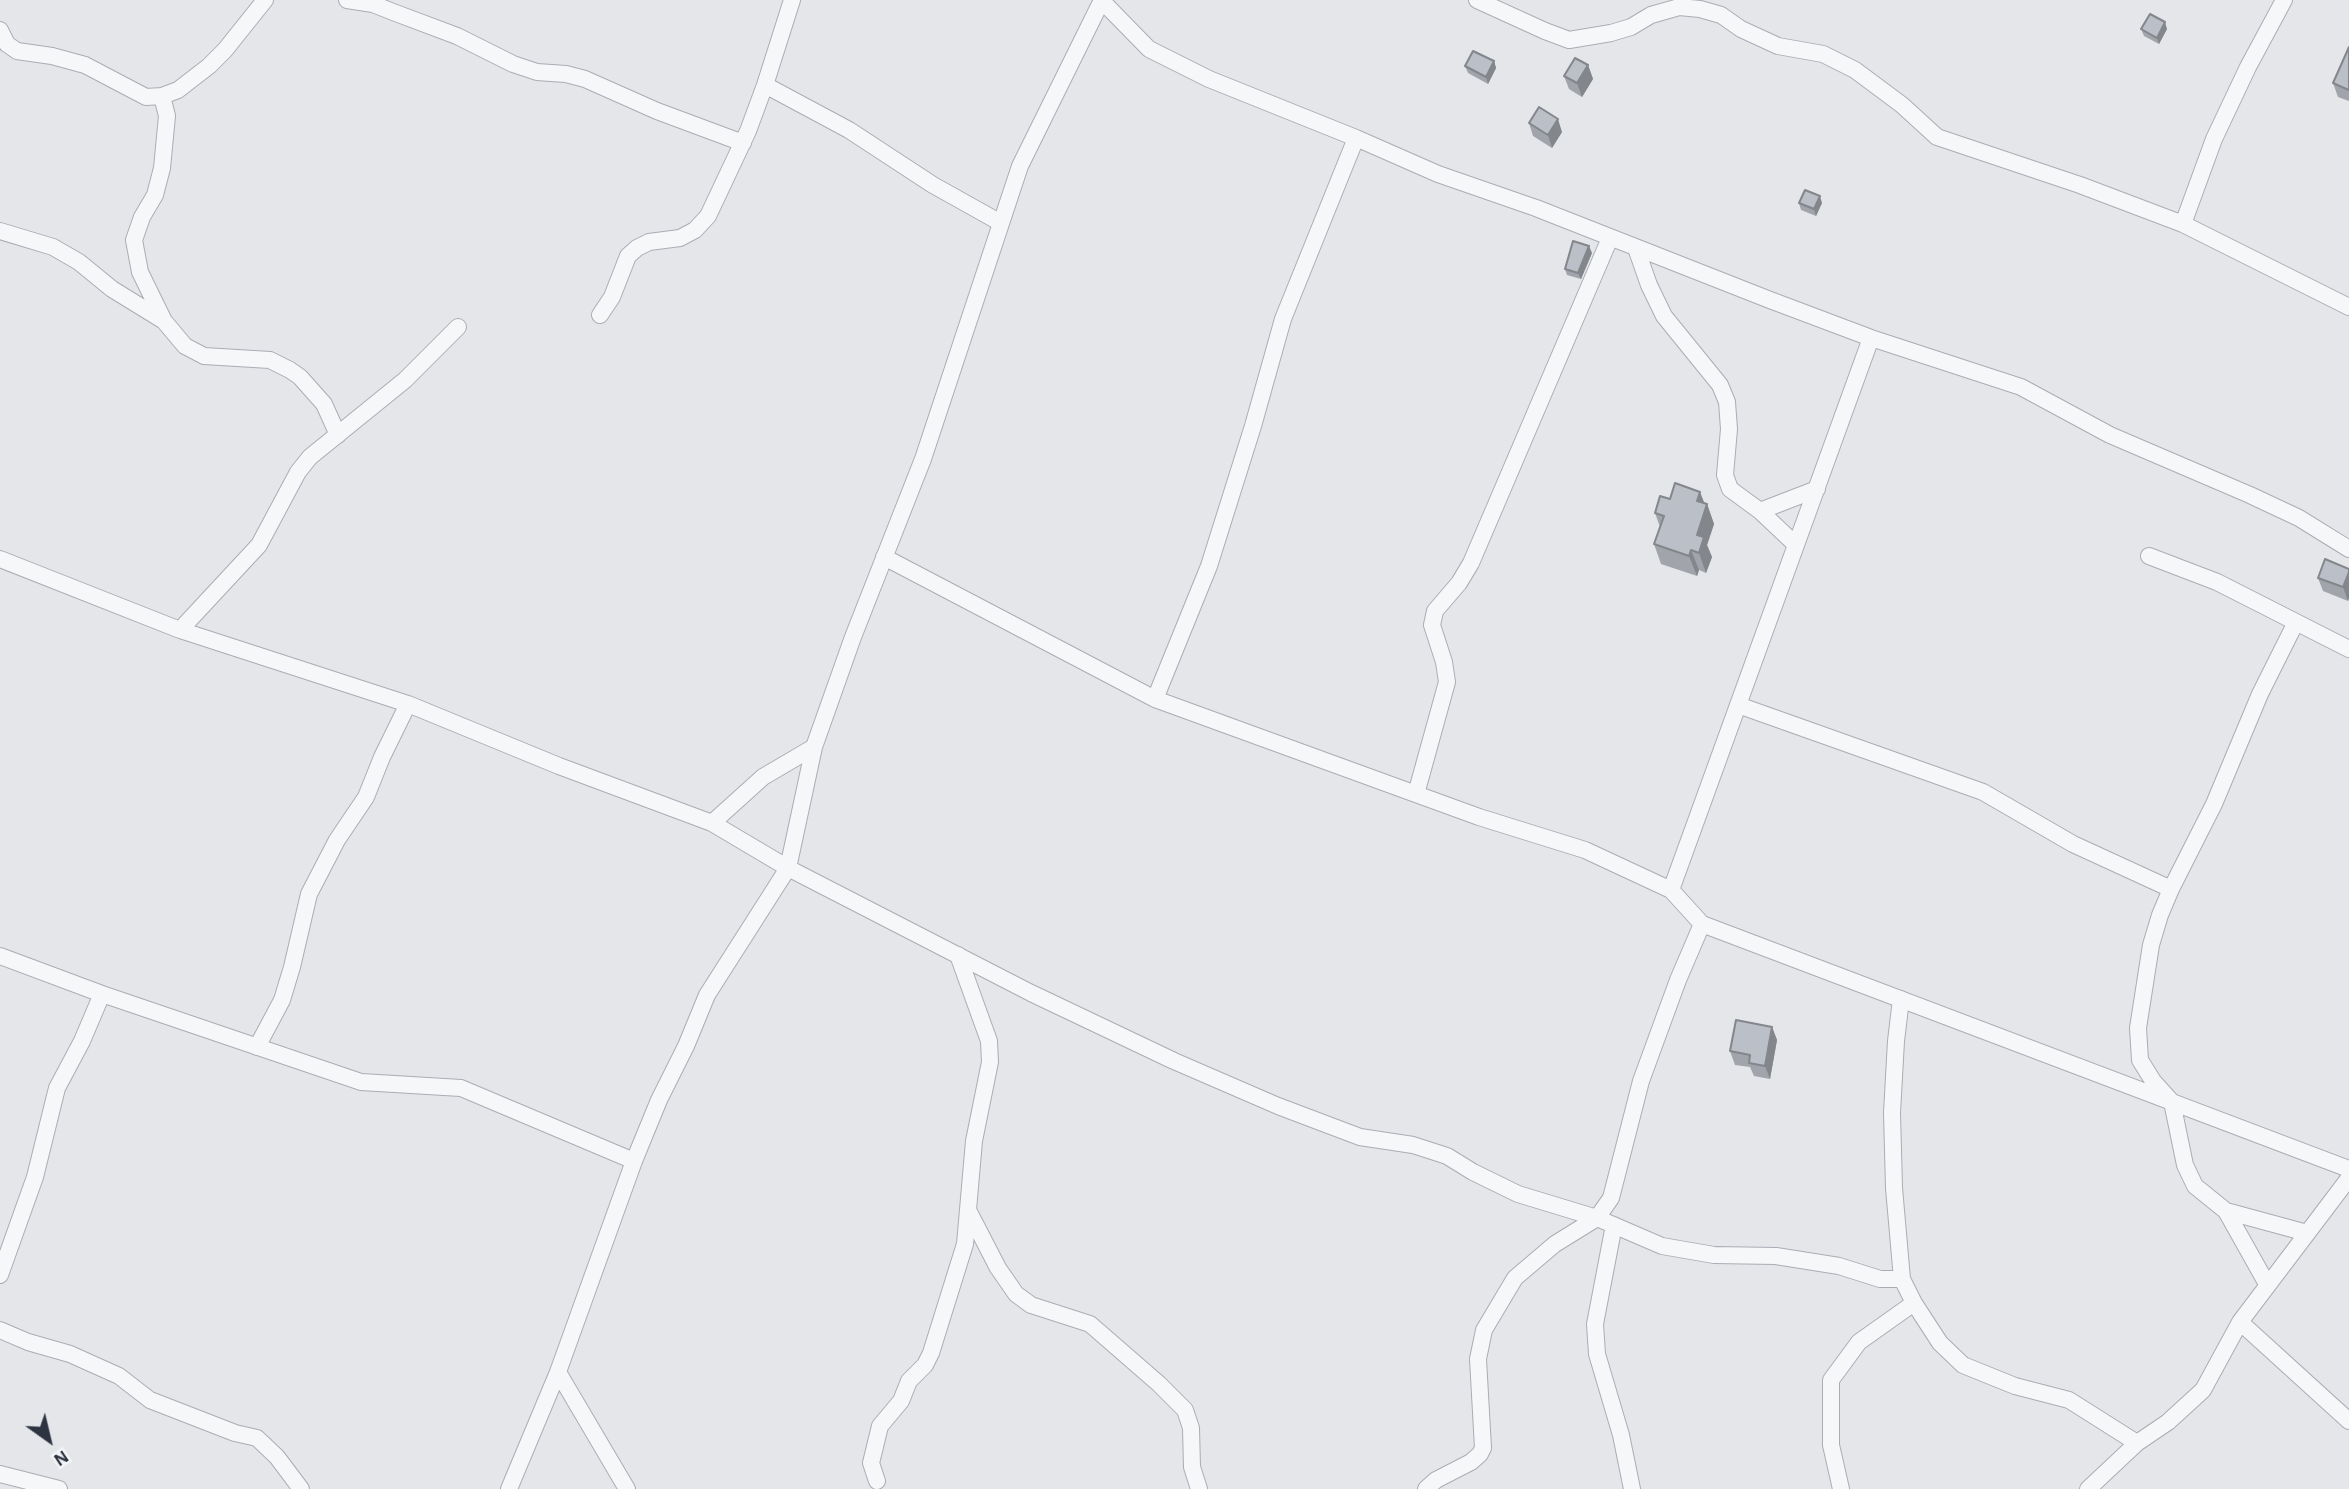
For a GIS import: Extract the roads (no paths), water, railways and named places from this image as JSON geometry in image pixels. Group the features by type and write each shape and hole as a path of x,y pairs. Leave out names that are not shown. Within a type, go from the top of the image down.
{"street":[{"path":"0,30 7,44 17,51 52,56 85,65 146,97 162,96 178,90 204,71 225,50 265,0"},
{"path":"347,0 373,4 457,36 513,64 537,72 566,74 585,79 656,111 743,143"},
{"path":"600,315 628,256 637,248 649,242 680,238 702,225 743,143 792,0"},
{"path":"509,1489 558,1372 634,1161 707,995 788,867 814,747 923,459 1020,166 1102,0 1149,48 1209,79 1438,174 1536,208 1871,338 2021,387 2110,435 2299,519 2349,549"},
{"path":"1477,0 1569,40 1631,27 1653,8 1700,9 1721,15 1741,29 1778,46 1823,54 1855,70 1902,105 1937,137 2080,185 2183,224 2349,307"},
{"path":"2183,224 2214,139 2284,0"},
{"path":"765,85 849,130 933,185 1001,223"},
{"path":"162,96 167,116 162,168 155,195 142,217 134,240 141,272 164,321 185,346 204,356 270,360 290,370 300,377 324,404 338,435"},
{"path":"1155,699 1209,566 1283,319 1356,138"},
{"path":"0,231 53,247 79,262 112,289 164,321"},
{"path":"1416,794 1447,682 1444,662 1432,625 1435,611 1471,563 1609,238"},
{"path":"1636,248 1648,285 1664,316 1720,385 1727,402 1729,429 1725,475 1730,489 1796,545"},
{"path":"180,630 259,545 304,465 405,380 458,327"},
{"path":"1671,890 1871,338"},
{"path":"1759,511 1816,489"},
{"path":"2149,556 2217,582 2349,649"},
{"path":"884,557 1155,699 1416,794 1585,850 1671,890 1702,924 2349,1169"},
{"path":"0,559 180,630 408,704 559,766 712,823 788,867 1031,993 1174,1061 1278,1106 1360,1137 1413,1145 1447,1156 1518,1194 1597,1218 1662,1246 1714,1255 1776,1256 1839,1266 1880,1279 1902,1279"},
{"path":"2267,1284 2226,1211 2195,1186 2185,1165 2172,1102 2153,1081 2140,1060 2138,1028 2151,945 2171,889 2214,804 2260,694 2297,622"},
{"path":"257,1047 282,1000 309,894 337,840 366,797 408,704"},
{"path":"1738,705 1983,792 2073,844 2171,889"},
{"path":"712,823 763,777 814,747"},
{"path":"1426,1489 1436,1480 1471,1462 1483,1448 1478,1359 1484,1330 1515,1278 1555,1244 1597,1218 1611,1198 1641,1081 1678,979 1702,924"},
{"path":"877,1481 871,1463 880,1426 901,1401 909,1381 925,1365 931,1353 965,1244 974,1141 990,1062 989,1041 958,955"},
{"path":"0,956 102,994 361,1082 461,1088 634,1161"},
{"path":"0,1275 35,1177 57,1088 82,1041 102,994"},
{"path":"1901,999 1892,1113 1895,1199 1902,1279 1914,1303 1940,1343 1963,1365 2015,1386 2069,1399 2137,1443"},
{"path":"2088,1489 2137,1443 2168,1422 2203,1390 2240,1322 2349,1178"},
{"path":"967,1208 998,1268 1016,1294 1031,1305 1090,1324 1185,1410 1191,1428 1192,1467 1199,1489"},
{"path":"2226,1211 2307,1233"},
{"path":"1614,1225 1595,1324 1597,1354 1632,1489"},
{"path":"1841,1489 1831,1445 1831,1380 1859,1342 1914,1303"},
{"path":"2240,1322 2349,1421"},
{"path":"0,1330 28,1342 71,1354 119,1376 150,1400 235,1433 257,1438 277,1457 300,1489"},
{"path":"558,1372 626,1489"},
{"path":"0,1474 59,1489"}]}
